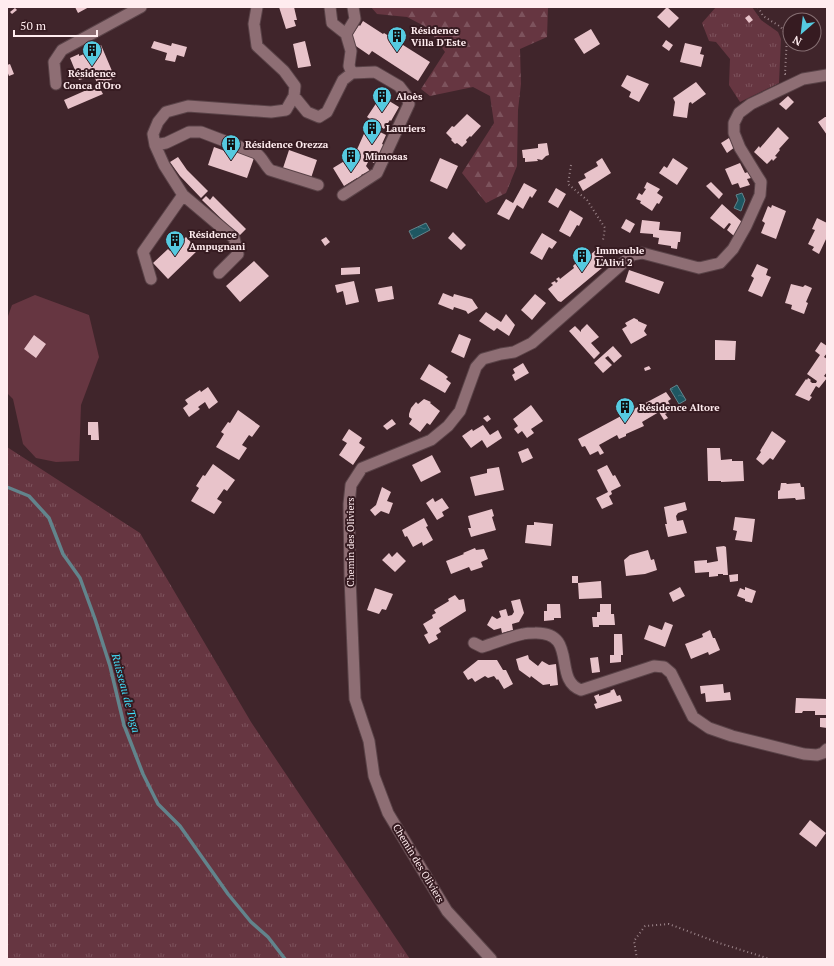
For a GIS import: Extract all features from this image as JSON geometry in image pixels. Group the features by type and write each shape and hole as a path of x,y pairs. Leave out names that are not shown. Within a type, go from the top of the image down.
{"street":[{"path":"56,84 54,62 62,50 141,7"},
{"path":"219,273 238,254 234,238 183,195 164,165 155,145 153,134 158,122 166,112 188,106 271,112 286,110 294,96 294,86 284,71 257,46 254,24 257,7"},
{"path":"330,7 332,23 346,34 351,51 349,66 352,73"},
{"path":"346,34 355,19 353,7"},
{"path":"294,96 307,112 319,117 327,112 343,80 352,73 375,72 399,86 406,96 408,104 377,173 343,195"},
{"name":"Chemin des Oliviers","path":"491,959 447,911 388,813 374,776 369,742 355,699 350,577 349,504 351,485 362,468 431,440 448,426 460,410 476,367 483,359 514,352 532,343 632,255 642,253 699,268 720,263 733,249 746,226 760,195 761,182 737,140 734,133 734,123 740,113 751,104 803,79 827,74"},
{"path":"155,145 166,143 189,132 201,132 256,153 262,158 264,164 270,170 318,185"},
{"path":"151,279 142,252 183,195"},
{"path":"474,643 482,647 524,634 544,633 554,638 562,647 568,678 574,688 581,690 654,666 664,667 672,674 693,717 709,728 732,736 804,754 817,755 823,753 827,749"}],"path":[{"path":"758,7 763,16 781,27 786,37 785,74 800,73 803,79"},
{"path":"571,165 568,184 586,200 605,228 603,240"},
{"path":"637,959 634,941 645,926 669,924 719,943 770,959"}],"green space":[{"path":"371,7 548,7 547,37 520,49 521,84 518,110 517,166 506,193 486,203 462,173 494,123 490,96 473,87 430,96 421,89 445,52 428,28 407,17 377,14"},
{"path":"716,7 752,7 761,20 778,32 781,39 779,83 740,102 729,85 730,59 716,42 709,41 702,23"},
{"path":"35,295 89,315 99,357 81,405 79,461 56,462 36,458 23,444 13,399 7,393 7,319 12,305"},
{"path":"7,447 140,533 251,722 410,959 7,959"}],"water":[{"path":"742,193 745,200 741,211 734,208 738,200 736,195"},
{"path":"426,223 430,230 413,239 409,231"},
{"path":"677,385 686,400 679,404 670,389"}],"building":[{"path":"75,7 89,7 78,13"},
{"path":"279,7 294,7 297,20 294,20 296,26 286,29"},
{"path":"667,7 679,18 669,28 657,17"},
{"path":"15,8 17,10 12,14 10,12"},
{"path":"749,15 753,20 749,23 745,18"},
{"name":"Résidence Villa D'Este","path":"363,21 430,62 418,81 372,51 369,55 350,42 351,37"},
{"path":"591,29 600,44 584,54 574,39"},
{"path":"666,40 673,45 669,51 662,46"},
{"path":"154,41 171,46 172,43 187,47 184,57 177,55 175,62 165,60 167,53 151,48"},
{"path":"305,41 311,66 298,68 293,44"},
{"path":"685,43 702,47 700,54 704,55 701,67 680,62"},
{"name":"Résidence Conca d'Oro","path":"101,45 115,78 98,85 94,76 79,80 70,58 92,51 91,49"},
{"path":"10,64 14,74 9,76 7,65"},
{"path":"627,75 649,84 639,102 629,97 631,92 621,86"},
{"path":"696,82 706,94 692,104 691,102 689,103 687,118 673,116 675,102 673,98"},
{"path":"98,85 103,94 68,109 64,100"},
{"path":"381,96 399,107 391,121 390,120 384,129 380,126 378,131 386,135 382,144 384,145 374,163 369,160 366,166 370,171 361,175 362,177 357,180 357,178 344,186 333,168 351,157 353,153 355,154 367,127 371,128 374,122 367,117"},
{"path":"788,96 794,102 786,110 779,104"},
{"path":"467,114 481,126 471,137 470,136 466,140 467,142 462,147 457,143 455,144 446,133"},
{"path":"827,117 827,135 818,122"},
{"path":"778,127 789,138 779,149 780,150 775,156 777,157 773,161 772,159 767,164 754,152 759,146 760,148"},
{"path":"729,138 735,147 727,153 721,143"},
{"path":"547,143 549,155 542,160 537,159 538,161 525,162 522,150 538,148 538,144"},
{"name":"Résidence Orezza","path":"214,147 233,154 235,151 254,158 247,178 208,165"},
{"name":"Résidence Orezza","path":"289,150 317,160 311,178 283,168"},
{"path":"178,157 187,170 208,191 201,198 180,176 170,162"},
{"path":"440,158 458,166 447,189 430,181"},
{"path":"602,158 611,173 583,191 578,182 586,178 584,174 598,166 596,162"},
{"path":"673,158 688,168 677,185 659,173 664,166 667,168"},
{"path":"740,163 745,173 748,172 751,178 747,179 750,185 740,188 738,183 732,185 725,169"},
{"path":"647,182 660,189 657,193 663,197 652,211 640,203 641,201 636,199 639,193 642,195 646,189 644,188"},
{"path":"711,182 723,194 719,199 706,186"},
{"path":"524,183 537,190 532,198 530,196 523,209 517,205 509,220 497,214 506,199 513,203"},
{"path":"556,188 566,194 558,208 548,202"},
{"path":"206,196 210,200 213,196 246,229 239,236 202,200"},
{"path":"722,204 742,222 734,236 727,230 731,224 729,223 724,229 710,218"},
{"path":"772,205 786,211 776,239 761,233 765,223 762,221 768,206 771,208"},
{"path":"570,210 583,218 579,226 577,225 570,237 559,231"},
{"path":"817,218 827,223 827,237 819,254 812,250 814,247 808,244 815,230 812,229"},
{"path":"626,219 635,224 630,233 621,228"},
{"path":"642,220 660,222 659,230 681,232 680,242 678,242 677,249 671,248 671,246 658,244 659,238 653,237 653,234 640,233"},
{"path":"453,232 466,245 461,250 448,238"},
{"path":"542,233 557,242 552,249 549,247 542,260 530,253"},
{"name":"Résidence Ampugnani","path":"186,237 198,250 168,279 153,263 168,249 170,251"},
{"path":"326,237 330,242 325,246 321,240"},
{"name":"Immeuble L'Alivi 2","path":"597,249 608,263 561,302 558,301 548,289 553,285 551,283 555,281 556,283 558,281 556,279 559,277 560,279 574,268 573,266 576,263 578,265 580,263 578,261 581,259 583,261"},
{"name":"Résidence Ampugnani","path":"254,261 269,276 240,302 226,286"},
{"path":"757,264 768,269 766,275 771,277 762,297 748,291 754,278 751,276"},
{"path":"360,267 360,274 341,275 341,268"},
{"path":"629,270 664,282 659,294 625,282"},
{"path":"354,281 359,302 346,305 343,291 337,293 335,285"},
{"path":"791,284 803,287 805,285 812,288 806,302 808,303 804,314 791,309 792,305 785,303"},
{"path":"392,286 394,299 378,302 375,289"},
{"path":"443,293 453,297 454,294 472,299 478,308 468,314 466,311 454,307 453,310 438,304"},
{"path":"535,294 546,303 532,320 521,310"},
{"path":"486,312 501,322 506,314 515,325 509,336 497,328 494,331 479,321"},
{"path":"634,318 647,325 644,331 647,335 631,344 622,329 627,326 625,323"},
{"path":"587,324 599,337 591,343 600,353 594,359 569,331 575,326 581,332"},
{"path":"459,334 471,339 464,358 451,352"},
{"path":"34,335 46,344 36,358 24,349"},
{"path":"715,340 736,341 735,360 715,360"},
{"path":"821,342 827,346 827,353 824,357 827,359 827,372 824,376 827,378 819,388 816,386 810,396 812,397 809,401 795,395 806,379 807,380 808,378 811,380 810,381 812,383 816,383 817,381 807,374 820,355 815,351"},
{"path":"613,346 622,356 614,363 608,356 605,358 612,365 603,373 594,363"},
{"path":"523,363 529,373 515,381 512,375 515,373 513,369"},
{"path":"429,364 448,377 446,379 451,383 445,393 420,379"},
{"path":"649,366 651,369 645,371 644,368"},
{"path":"208,387 218,402 209,409 205,402 198,407 200,409 189,417 183,408 188,404 185,400 200,390 201,392"},
{"name":"Résidence Altore","path":"666,392 671,399 668,401 673,410 665,414 668,418 664,420 659,412 642,422 644,426 626,434 626,436 619,439 617,435 599,445 604,453 600,455 598,451 590,455 585,446 582,447 578,439"},
{"path":"424,399 431,402 430,403 440,411 430,425 427,423 420,432 409,424 412,419 409,417 409,414 411,408 416,402 418,404"},
{"path":"531,405 543,421 531,429 534,433 527,438 522,431 518,434 514,429 518,426 513,419"},
{"path":"238,410 260,426 252,437 249,435 242,445 247,448 239,460 216,447 224,434 221,432 228,422 230,423"},
{"path":"488,415 491,419 487,422 483,418"},
{"path":"392,419 396,424 387,430 383,426"},
{"path":"88,422 98,422 99,440 91,440 91,435 88,435"},
{"path":"483,425 490,435 498,430 502,438 487,448 482,440 471,448 462,436 472,429 473,431"},
{"path":"349,429 362,438 359,443 365,447 353,465 339,455 347,443 342,440"},
{"path":"772,431 786,441 773,460 770,458 763,465 756,459"},
{"path":"528,448 533,458 522,463 518,452"},
{"path":"707,448 720,448 721,460 732,459 732,461 743,461 744,481 708,481"},
{"path":"432,455 441,472 421,482 412,465"},
{"path":"213,464 235,480 227,491 224,489 217,499 222,502 214,514 191,501 199,488 196,486"},
{"path":"607,465 621,486 611,491 612,494 609,496 613,504 602,509 596,498 608,492 597,470"},
{"path":"499,467 504,490 475,496 470,477 487,473 487,469"},
{"path":"781,483 800,483 801,487 804,487 805,499 778,499 778,491 780,490"},
{"path":"382,487 391,492 387,501 393,503 389,514 381,511 375,516 370,510 376,505"},
{"path":"433,498 435,502 442,498 449,508 442,512 444,516 437,520 426,503"},
{"path":"685,502 687,510 678,513 676,516 677,521 683,520 687,533 668,537 665,524 667,524 664,507"},
{"path":"492,509 494,516 492,517 496,530 471,537 468,528 471,528 468,516"},
{"path":"735,517 755,519 752,542 735,540 737,531 733,530"},
{"path":"424,518 428,526 426,527 433,540 423,546 422,542 413,547 407,536 405,537 402,530"},
{"path":"534,522 553,524 551,546 525,543 527,525 534,525"},
{"path":"716,547 726,547 728,575 718,574 718,576 709,577 709,572 695,573 694,561 707,560 707,563 718,561"},
{"path":"475,548 476,550 484,549 488,559 481,562 483,567 471,571 469,567 451,574 446,561"},
{"path":"648,550 651,560 654,559 657,570 645,574 626,576 624,560 630,555"},
{"path":"397,552 406,561 395,572 382,560 389,553 392,557"},
{"path":"738,574 738,581 730,582 729,575"},
{"path":"572,576 578,576 578,583 572,583"},
{"path":"601,581 602,598 579,599 578,583"},
{"path":"680,587 685,596 673,602 669,593"},
{"path":"745,587 756,591 752,603 737,596 740,588 745,590"},
{"path":"375,588 393,594 386,610 382,609 379,614 367,610"},
{"path":"455,595 459,600 464,599 466,611 439,628 441,632 436,635 438,639 429,644 424,635 428,633 423,624 433,618 432,615 436,613 434,610 449,601 448,599"},
{"path":"520,599 524,613 519,622 512,624 513,630 502,633 501,628 494,630 487,625 492,616 497,619 501,617 499,611 506,609 508,616 512,615 514,612 511,601"},
{"path":"547,604 560,604 561,618 554,618 554,620 544,621 544,611 547,611"},
{"path":"600,604 611,604 611,614 614,614 615,625 599,625 599,627 593,627 592,617 597,617 597,612 600,612"},
{"path":"665,622 673,625 665,647 644,639 649,625 662,630"},
{"path":"710,630 720,650 709,655 708,652 691,659 685,644 703,637 702,634"},
{"path":"614,634 622,634 623,655 621,655 621,662 610,663 610,655 614,655"},
{"path":"528,655 529,659 538,666 542,661 549,665 556,664 558,685 543,685 531,676 530,678 519,670 516,659"},
{"path":"598,657 600,672 592,673 590,658"},
{"path":"478,660 497,660 503,670 506,670 513,684 504,689 498,679 497,680 494,676 488,678 485,676 475,682 472,678 468,680 463,672"},
{"path":"723,684 724,693 730,692 731,700 706,702 705,693 701,694 700,686"},
{"path":"614,689 617,696 620,695 622,701 596,709 594,704 597,703 594,696 611,692 610,691"},
{"path":"796,698 827,699 827,715 815,715 815,711 795,713"},
{"path":"820,718 827,718 827,728 820,727"},
{"path":"810,820 826,833 816,847 799,834"}],"waterway":[{"name":"Ruisseau de Toga","path":"7,487 29,496 49,518 63,554 80,578 110,666 124,725 143,774 158,804 180,826 228,894 251,922 268,937 285,959"}],"place":[{"name":"Résidence Villa D'Este","path":"397,53"},
{"name":"Résidence Conca d'Oro","path":"92,67"},
{"name":"Aloès","path":"382,113"},
{"name":"Lauriers","path":"372,145"},
{"name":"Résidence Orezza","path":"231,161"},
{"name":"Mimosas","path":"351,173"},
{"name":"Résidence Ampugnani","path":"175,257"},
{"name":"Immeuble L'Alivi 2","path":"582,273"},
{"name":"Résidence Altore","path":"625,424"}]}
